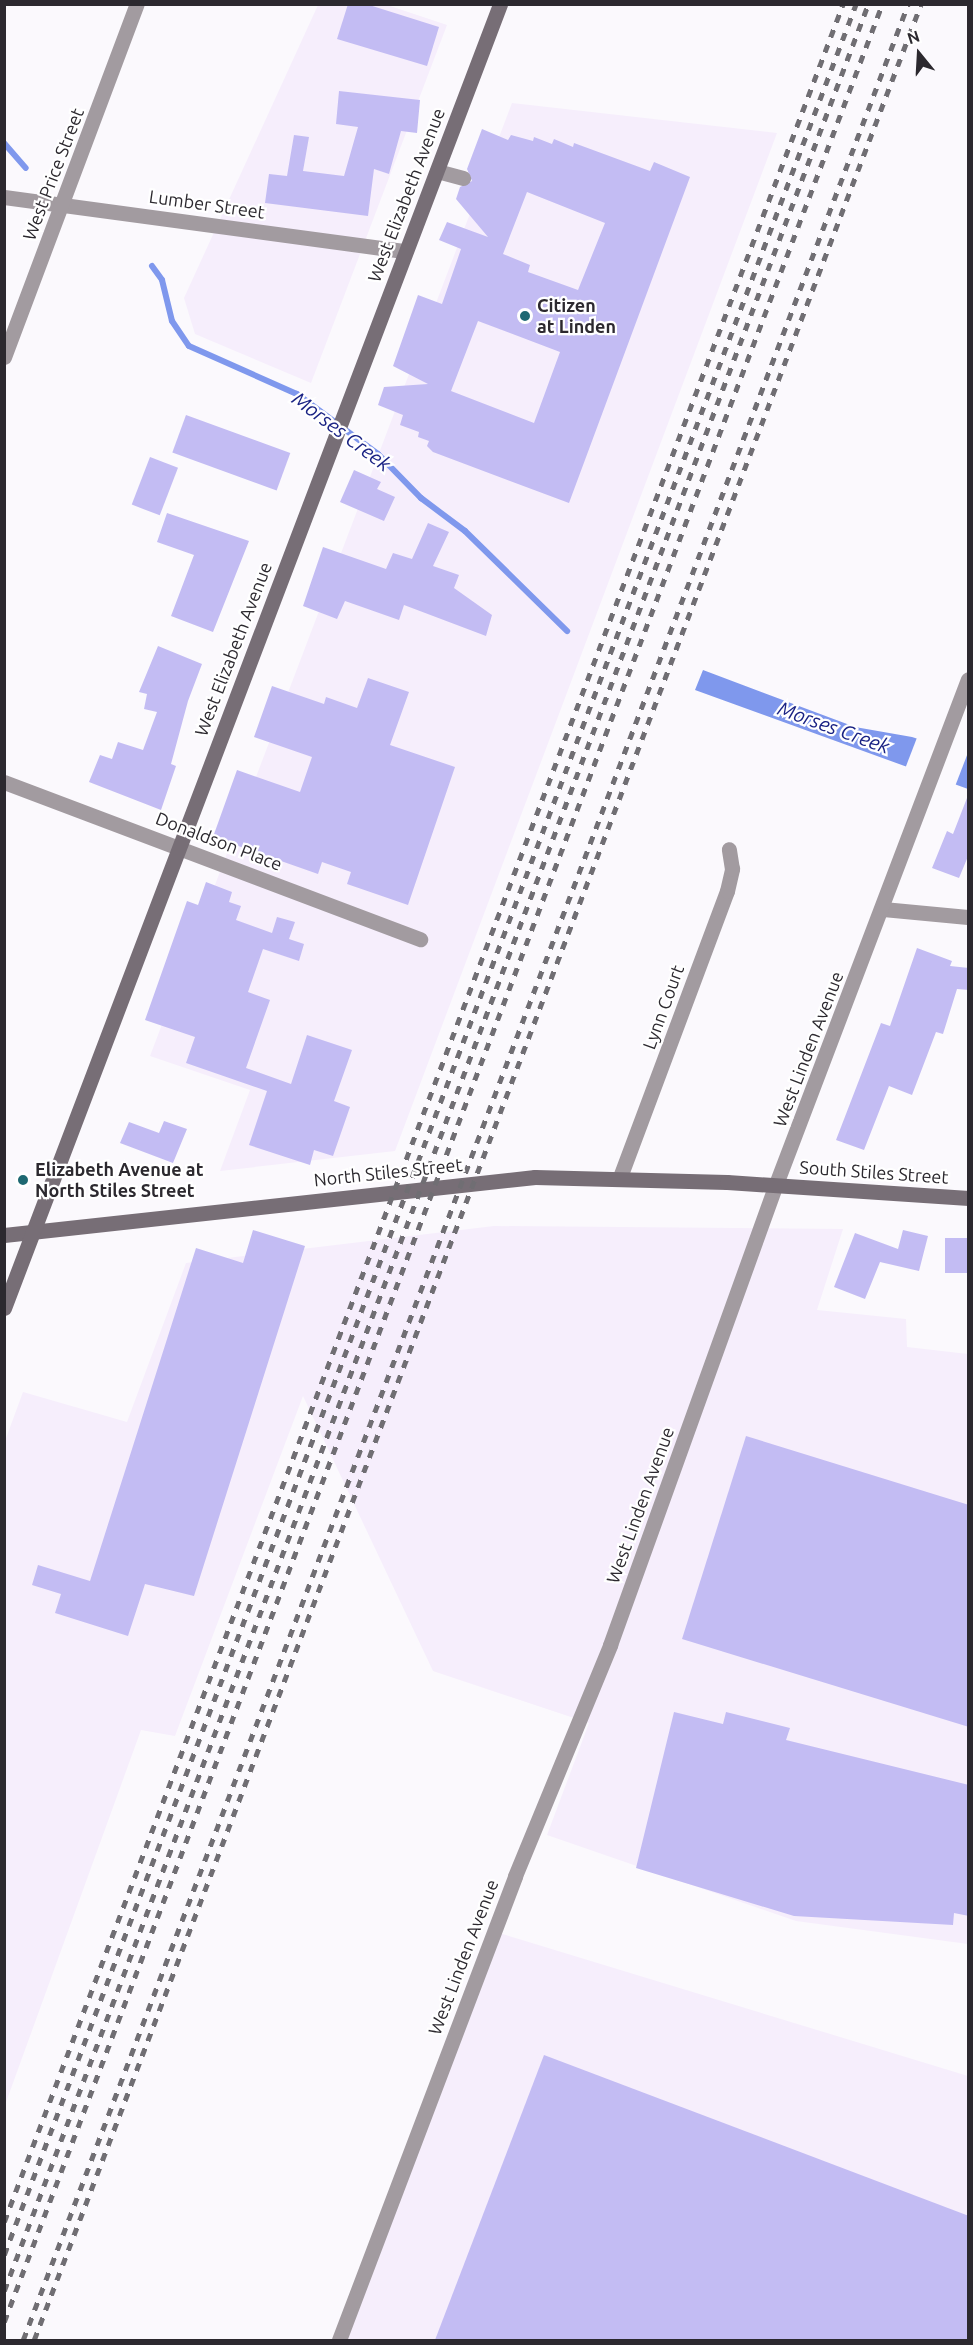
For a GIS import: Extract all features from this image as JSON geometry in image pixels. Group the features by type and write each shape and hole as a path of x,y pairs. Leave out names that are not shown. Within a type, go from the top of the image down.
{"street":[{"name":"West Price Street","path":"4,357 137,4"},
{"name":"West Elizabeth Avenue","path":"4,1308 500,4"},
{"path":"437,171 463,178"},
{"name":"Lumber Street","path":"4,197 405,251"},
{"name":"West Linden Avenue","path":"339,2340 515,1876 610,1645 776,1184 884,909 969,680"},
{"name":"Donaldson Place","path":"4,782 420,939"},
{"name":"Lynn Court","path":"620,1177 727,891 732,869 729,849"},
{"path":"884,909 969,917"},
{"name":"North Stiles Street","path":"4,1235 510,1179 620,1177 776,1184"},
{"name":"South Stiles Street","path":"776,1184 969,1198"}],"shaded area":[{"path":"318,5 387,5 447,25 311,383 195,334 184,298"},
{"path":"512,103 777,133 395,1151 220,1171 250,1090 150,1056"},
{"path":"494,1226 843,1229 817,1310 906,1319 907,1347 968,1354 968,1944 796,1921 547,1835 589,1723 433,1671 303,1396 175,1736 141,1730 5,2105 5,1441 23,1392 127,1422 186,1263"},
{"path":"499,1933 968,2076 968,2340 342,2340"}],"water":[{"path":"703,670 855,727 912,737 968,755 968,789 695,690"}],"pier":[{"path":"918,735 967,754 954,789 905,770"}],"building":[{"path":"348,4 366,4 439,27 427,66 337,39"},
{"path":"339,91 420,100 417,133 401,131 389,174 374,169 368,216 265,203 269,174 287,176 294,135 309,137 303,171 344,176 358,127 336,124"},
{"name":"Citizen at Linden","path":"482,129 508,140 511,135 533,141 534,137 552,144 554,139 573,147 574,143 650,171 654,162 690,177 569,503 433,452 427,446 429,441 418,437 419,432 400,425 403,415 378,405 384,387 428,384 393,366 418,295 442,304 461,249 439,240 447,222 488,237 456,199 460,187 472,181 467,169","holes":["527,192 605,223 578,290 528,272 530,265 503,254","478,321 560,352 534,423 451,391"]},
{"path":"186,415 290,453 277,491 172,453"},
{"path":"150,457 178,468 160,515 132,505"},
{"path":"354,470 381,482 377,489 395,497 384,521 340,502"},
{"path":"167,513 249,541 213,632 171,616 194,555 157,542"},
{"path":"428,523 449,532 433,566 459,575 454,588 492,615 486,636 404,605 399,620 345,601 337,619 303,606 323,547 386,569 393,553 412,559"},
{"path":"158,646 202,664 188,701 171,764 176,766 161,810 89,782 100,755 112,759 118,742 143,750 157,712 144,709 147,694 139,692"},
{"path":"368,678 409,692 390,745 455,767 408,905 347,884 351,872 322,862 318,874 213,837 237,770 300,792 312,757 254,737 272,686 324,704 326,697 357,708"},
{"path":"967,798 969,854 959,878 932,868 947,831 953,834"},
{"path":"206,882 232,892 229,902 241,906 236,920 272,933 277,917 295,922 289,939 304,944 299,961 263,949 248,992 270,1000 246,1068 291,1084 307,1035 352,1050 334,1101 350,1107 333,1156 314,1150 310,1165 249,1145 267,1091 186,1063 195,1037 145,1020 187,901 198,905"},
{"path":"917,948 952,961 950,966 969,968 969,990 957,989 943,1034 936,1032 912,1095 889,1086 864,1150 836,1140 881,1023 890,1026"},
{"path":"164,1121 187,1129 173,1163 120,1143 129,1122 159,1133"},
{"path":"253,1230 305,1246 194,1596 145,1584 128,1636 55,1613 61,1594 32,1585 38,1565 90,1581 196,1248 243,1263"},
{"path":"903,1230 928,1236 919,1271 880,1262 865,1299 834,1287 855,1233 898,1249"},
{"path":"945,1238 968,1238 968,1273 945,1273"},
{"path":"746,1436 969,1505 969,1727 682,1639"},
{"path":"674,1712 723,1724 726,1712 790,1728 786,1740 969,1785 969,1916 954,1913 953,1925 794,1916 636,1868"},
{"path":"544,2055 969,2216 969,2340 435,2340"}],"waterway":[{"name":"Morses Creek","path":"4,143 26,168"},
{"name":"Morses Creek","path":"152,266 162,280 172,321 189,346 297,394 378,454 421,498 465,531 567,631"}],"railway":[{"path":"4,2222 843,4"},
{"path":"4,2255 856,4"},
{"path":"4,2291 868,4"},
{"path":"4,2322 882,4"},
{"path":"23,2340 908,4"},
{"path":"34,2340 921,4"}],"place":[{"name":"Citizen at Linden","path":"525,316"},
{"name":"Elizabeth Avenue at North Stiles Street","path":"23,1180"}]}
